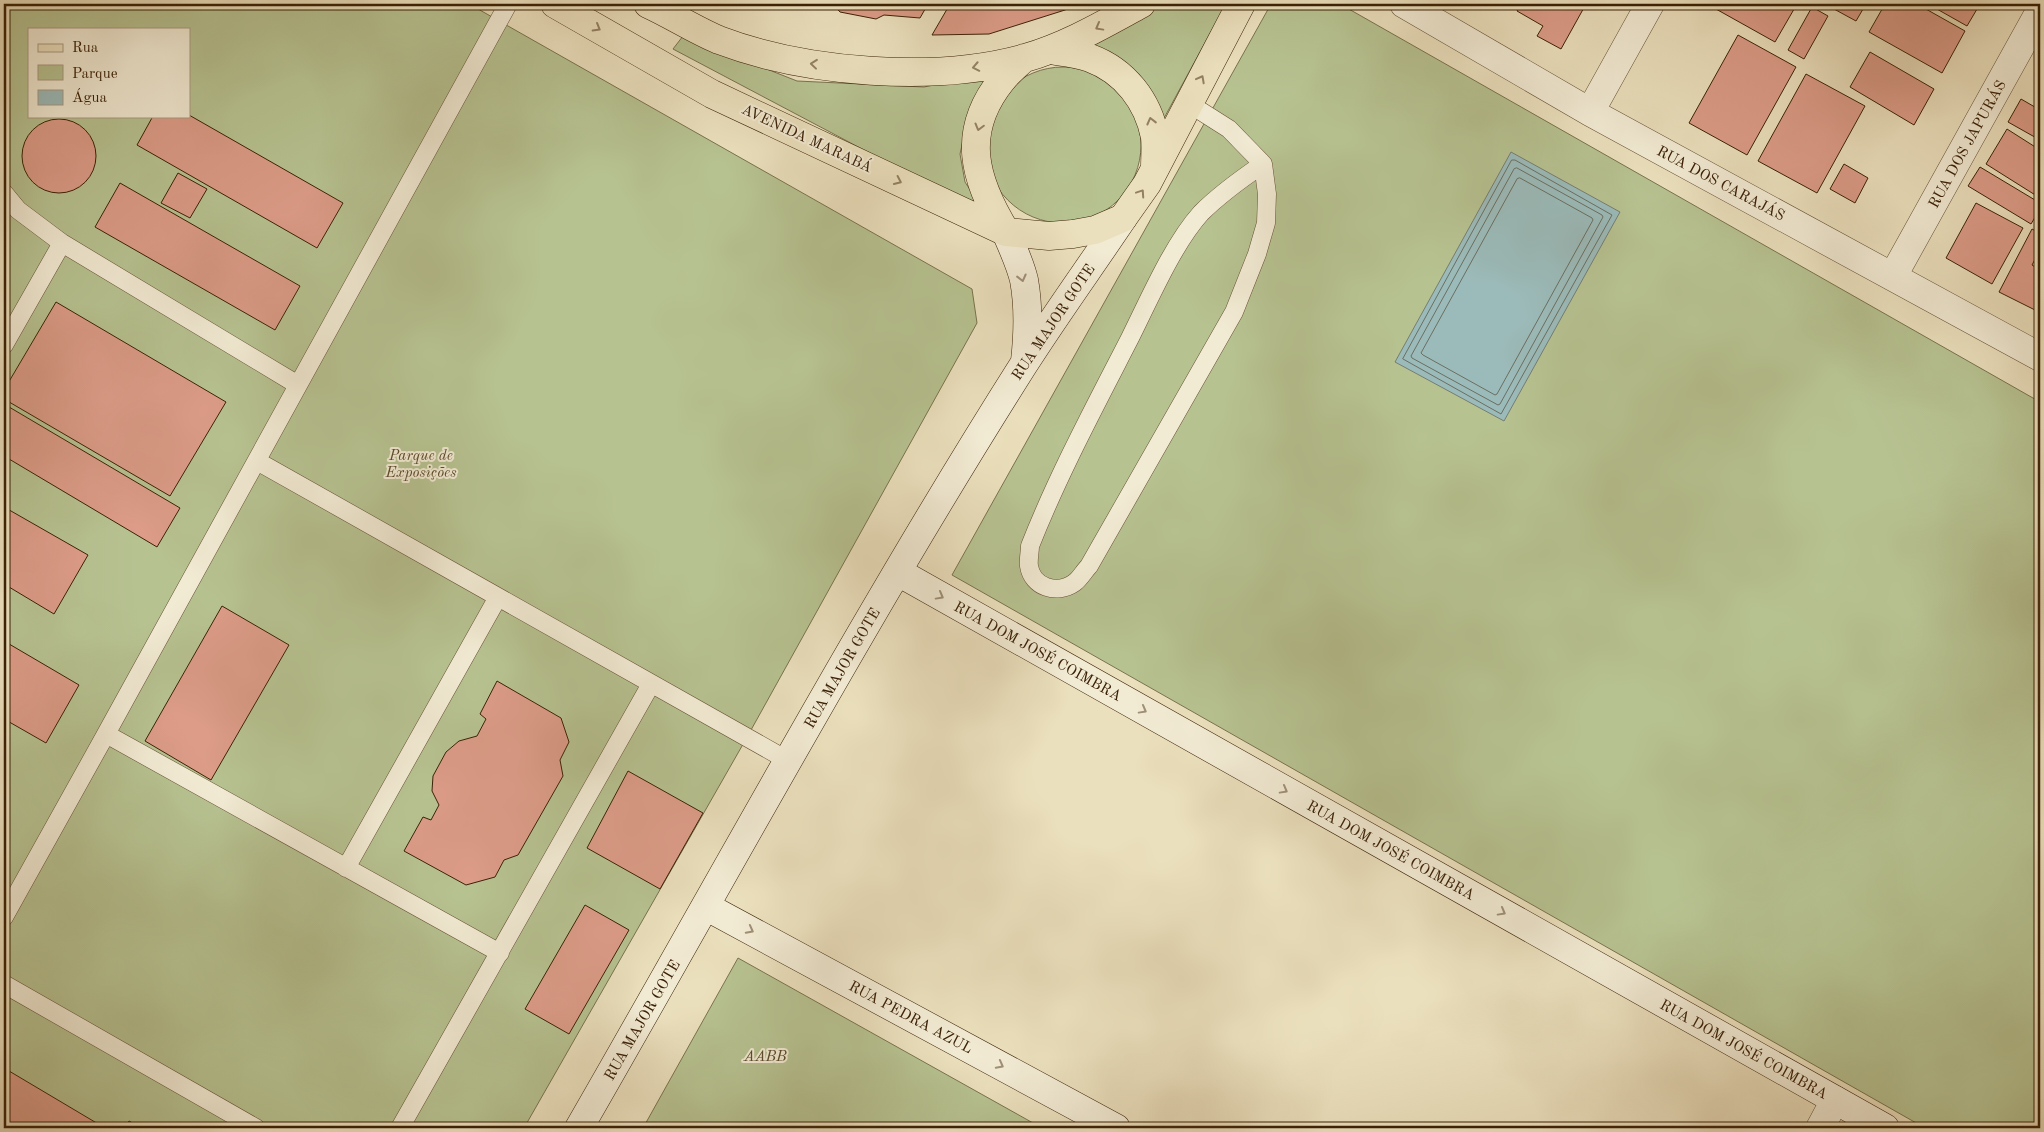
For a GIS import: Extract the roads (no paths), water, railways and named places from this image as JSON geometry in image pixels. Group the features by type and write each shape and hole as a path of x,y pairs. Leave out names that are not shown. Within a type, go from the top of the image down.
{"main road":[{"name":"AVENIDA MARABÁ","path":"555,4 712,94 1006,232 1049,236 1072,234 1095,230 1123,218"},
{"path":"648,4 719,39 797,62 881,72 964,69 1036,54 1084,35 1141,4"},
{"name":"RUA MAJOR GOTE","path":"1123,218 1155,169 1241,4"},
{"path":"1006,232 995,213 981,180 976,155 976,130 986,104 1002,80 1036,54 1090,58 1112,69 1133,87 1148,111 1155,139 1155,169"}],"street":[{"name":"RUA DOS CARAJÁS","path":"1404,4 1590,112 2040,357"},
{"path":"1590,112 1650,4"},
{"name":"RUA DOS JAPURÁS","path":"1893,276 2040,11"},
{"name":"RUA MAJOR GOTE","path":"579,1128 707,906 787,760 898,572 1025,362 1123,218"},
{"path":"1006,232 1023,278 1026,297 1028,332 1025,362"},
{"name":"RUA DOM JOSÉ COIMBRA","path":"898,572 1885,1128"},
{"name":"RUA PEDRA AZUL","path":"707,906 1116,1128"},
{"path":"1820,1128 1835,1100"}],"lane":[{"path":"4,917 508,4"},
{"path":"1188,103 1229,129 1263,164 1267,194 1266,223 1257,254 1234,312 1089,566 1074,583 1062,589 1044,588 1033,577 1029,565 1030,546 1089,418 1155,288 1176,250 1200,214 1227,188 1263,164"},
{"path":"4,193 18,210 62,242 298,386"},
{"path":"4,345 62,242"},
{"path":"257,461 787,760"},
{"path":"346,868 498,597"},
{"path":"400,1128 651,684"},
{"path":"106,734 500,953"},
{"path":"4,984 256,1128"}],"water":[{"path":"1511,152 1620,212 1504,421 1395,362"}],"park label":[{"name":"Parque de Exposições","path":"421,464"},
{"name":"AABB","path":"765,1056"}]}
